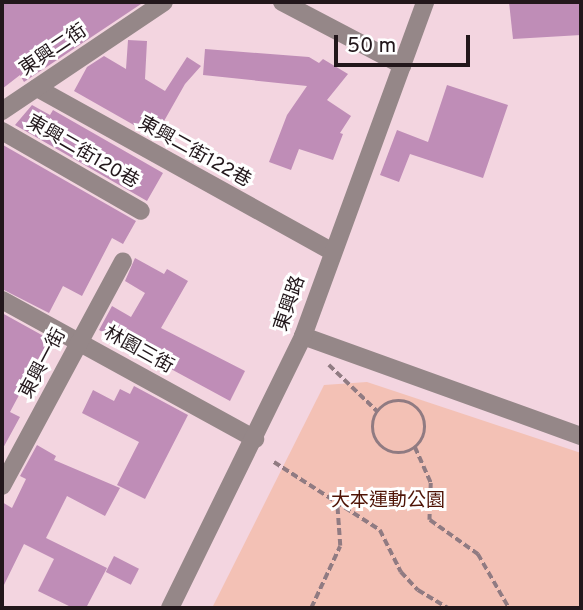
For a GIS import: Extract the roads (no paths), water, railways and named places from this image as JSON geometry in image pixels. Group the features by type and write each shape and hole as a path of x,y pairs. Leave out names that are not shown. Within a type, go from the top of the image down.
{"street":[{"name":"東興二街","path":"2,111 164,2"},
{"path":"282,2 402,65"},
{"name":"東興路","path":"170,608 255,439 303,336 331,251 425,2"},
{"name":"東興二街122巷","path":"37,88 331,251"},
{"name":"東興二街120巷","path":"2,131 141,211"},
{"name":"東興一街","path":"2,486 123,261"},
{"name":"林園三街","path":"2,300 255,439"},
{"path":"303,336 581,436"}],"park label":[{"name":"大本運動公園","path":"388,502"}]}
